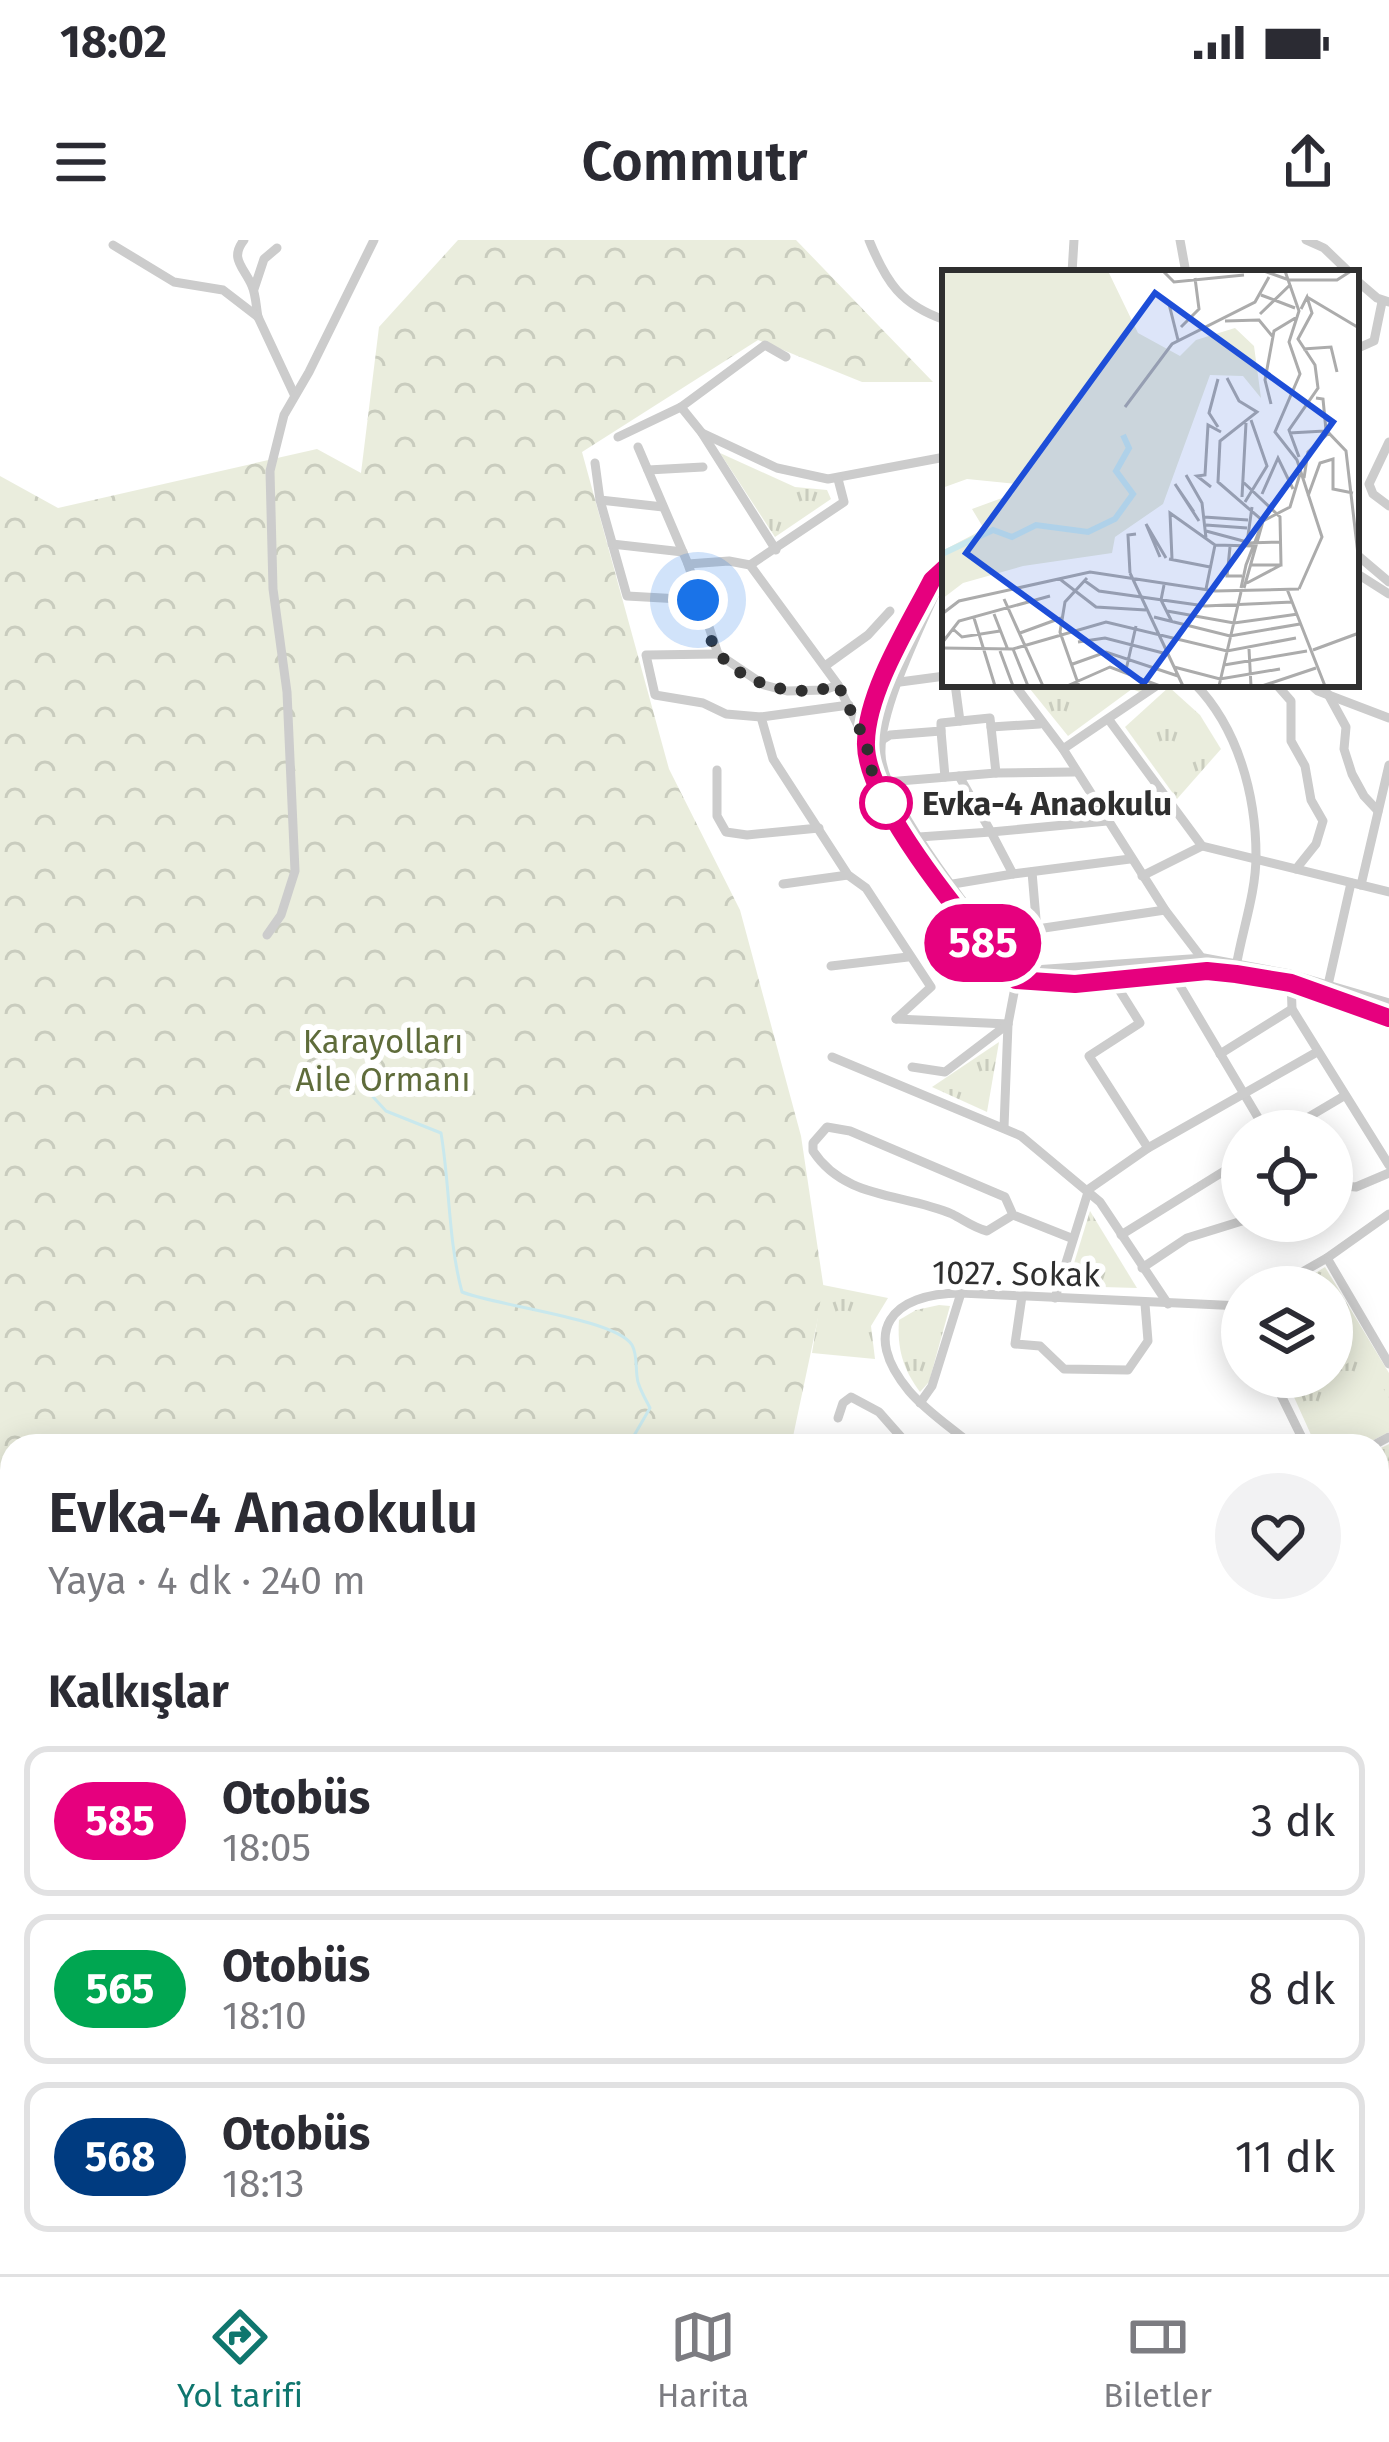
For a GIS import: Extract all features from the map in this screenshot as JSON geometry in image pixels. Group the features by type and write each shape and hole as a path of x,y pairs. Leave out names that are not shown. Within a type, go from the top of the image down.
{"street":[{"path":"244,240 238,246 237,261 254,289 258,317 294,394"},
{"path":"267,934 281,915 295,871 287,692 273,590 270,471 284,415 374,240"},
{"path":"869,240 884,278 896,293 942,319"},
{"path":"1072,270 1074,240"},
{"path":"1180,240 1185,270"},
{"path":"1306,240 1324,248 1347,270"},
{"path":"113,245 174,282 223,290 258,317"},
{"path":"254,289 264,260 277,248"},
{"path":"1359,282 1386,302 1374,341 1359,348"},
{"path":"618,437 681,407 764,345 786,357"},
{"path":"681,407 776,550"},
{"path":"702,433 777,468 838,479 942,457"},
{"path":"1389,442 1370,484 1373,494 1389,506"},
{"path":"638,447 688,564 718,654"},
{"path":"595,463 627,596 698,600"},
{"path":"648,470 703,467"},
{"path":"688,564 729,561 750,565 844,502 838,479"},
{"path":"601,500 663,507"},
{"path":"612,544 682,552"},
{"path":"1359,557 1389,582"},
{"path":"750,565 838,685 866,742 874,782 912,845 980,939 1018,976 1075,984 1236,968"},
{"path":"866,742 874,705 897,650 932,580 942,572"},
{"path":"1359,575 1389,594"},
{"path":"942,577 900,682 880,758 887,782 920,836 1018,976 1008,1024 1004,1126"},
{"path":"824,666 868,635 890,611"},
{"path":"838,685 788,691 764,685 718,654 646,655 655,695 704,703 726,714 761,717 849,705"},
{"path":"900,682 942,676"},
{"path":"956,687 960,721"},
{"path":"1016,687 1063,749 1165,910 1204,958 1207,971"},
{"path":"1063,749 1155,687"},
{"path":"1198,687 1215,705 1241,763 1256,860 1236,968"},
{"path":"1279,687 1291,701 1292,741 1305,766 1311,800 1323,821 1316,844 1296,869"},
{"path":"1315,687 1388,720"},
{"path":"1328,694 1346,727 1344,749 1352,774 1378,811"},
{"path":"761,717 773,759 848,874 866,888 931,987 896,1019 1008,1024"},
{"path":"945,777 941,723 990,718 996,773"},
{"path":"1108,720 1202,846 1389,892"},
{"path":"992,727 1040,724"},
{"path":"882,740 941,730"},
{"path":"866,742 880,758"},
{"path":"1328,985 1389,765"},
{"path":"717,770 717,816 726,832 747,835 819,828"},
{"path":"887,782 1074,772"},
{"path":"959,776 1012,874"},
{"path":"920,836 1107,821"},
{"path":"1374,828 1389,831"},
{"path":"1142,876 1202,846"},
{"path":"953,884 1130,859"},
{"path":"1032,872 1037,931"},
{"path":"783,884 848,874"},
{"path":"996,946 1037,931 1165,910"},
{"path":"831,966 908,957"},
{"path":"1018,976 1204,958 1328,985 1388,1012"},
{"path":"1173,974 1254,1110"},
{"path":"1291,979 1292,1009 1389,1169 1353,1187"},
{"path":"1291,979 1388,1012"},
{"path":"1113,980 1140,1023 1090,1056 1148,1148"},
{"path":"1220,1054 1292,1009"},
{"path":"912,1067 946,1072 1008,1024"},
{"path":"1055,1298 1089,1189 1148,1148 1317,1052"},
{"path":"832,1057 1004,1126 1089,1189 1168,1304"},
{"path":"1320,1110 1343,1096"},
{"path":"1013,1215 987,1231 952,1214 863,1191 832,1174 813,1151 813,1143 827,1127 850,1131 1005,1197 1013,1215 1071,1238"},
{"path":"1121,1235 1221,1174"},
{"path":"1313,1266 1389,1214"},
{"path":"1142,1268 1187,1238 1221,1227"},
{"path":"1327,1258 1389,1364"},
{"path":"920,1402 932,1386 961,1293"},
{"name":"1027. Sokak","path":"959,1434 905,1385 886,1350 883,1339 888,1319 910,1301 929,1294 961,1293 1221,1307"},
{"path":"1022,1296 1016,1344 1040,1346 1064,1369 1128,1370 1148,1341 1145,1304"},
{"path":"838,1418 843,1403 851,1397 864,1400 897,1434"},
{"path":"1282,1398 1300,1434"}],"green space":[{"name":"Karayolları Aile Ormanı","path":"458,240 796,240 933,382 862,382 758,340 582,452 669,769 740,910 801,1136 824,1290 794,1434 0,1434 0,476 58,508 317,449 361,473 379,327"},
{"path":"720,453 795,487 827,490 831,499 775,537"},
{"path":"1028,687 1148,687 1142,693 1132,689 1068,736"},
{"path":"1169,687 1200,715 1221,749 1177,799 1125,727"},
{"path":"999,1042 987,1112 932,1087"},
{"path":"1090,1211 1137,1288 1067,1286"},
{"path":"823,1285 888,1298 871,1326 875,1359 812,1353"},
{"path":"939,1305 950,1306 929,1382 920,1392 902,1358 899,1320"},
{"path":"1353,1313 1389,1373 1389,1432 1311,1434 1294,1398 1353,1398"},
{"path":"1353,1331 1366,1352 1353,1360"},
{"path":"1374,1373 1389,1398 1389,1427 1380,1432 1353,1385"},
{"path":"1343,1398 1364,1434 1337,1434 1320,1406"}],"waterway":[{"path":"364,1087 386,1111 441,1133 462,1292 580,1320 622,1336 632,1345 638,1382 650,1408 635,1434"}],"bus line":[{"name":"585","path":"942,571 932,580 880,687 868,723 866,754 874,782 912,845 1010,975 1016,980 1075,984 1207,971 1236,974 1291,983 1389,1018"}],"place":[{"name":"Evka-4 Anaokulu","path":"886,803"}],"route":[{"path":"698,600 718,654 764,685 788,691 838,685 866,742 874,782 886,803"}]}
